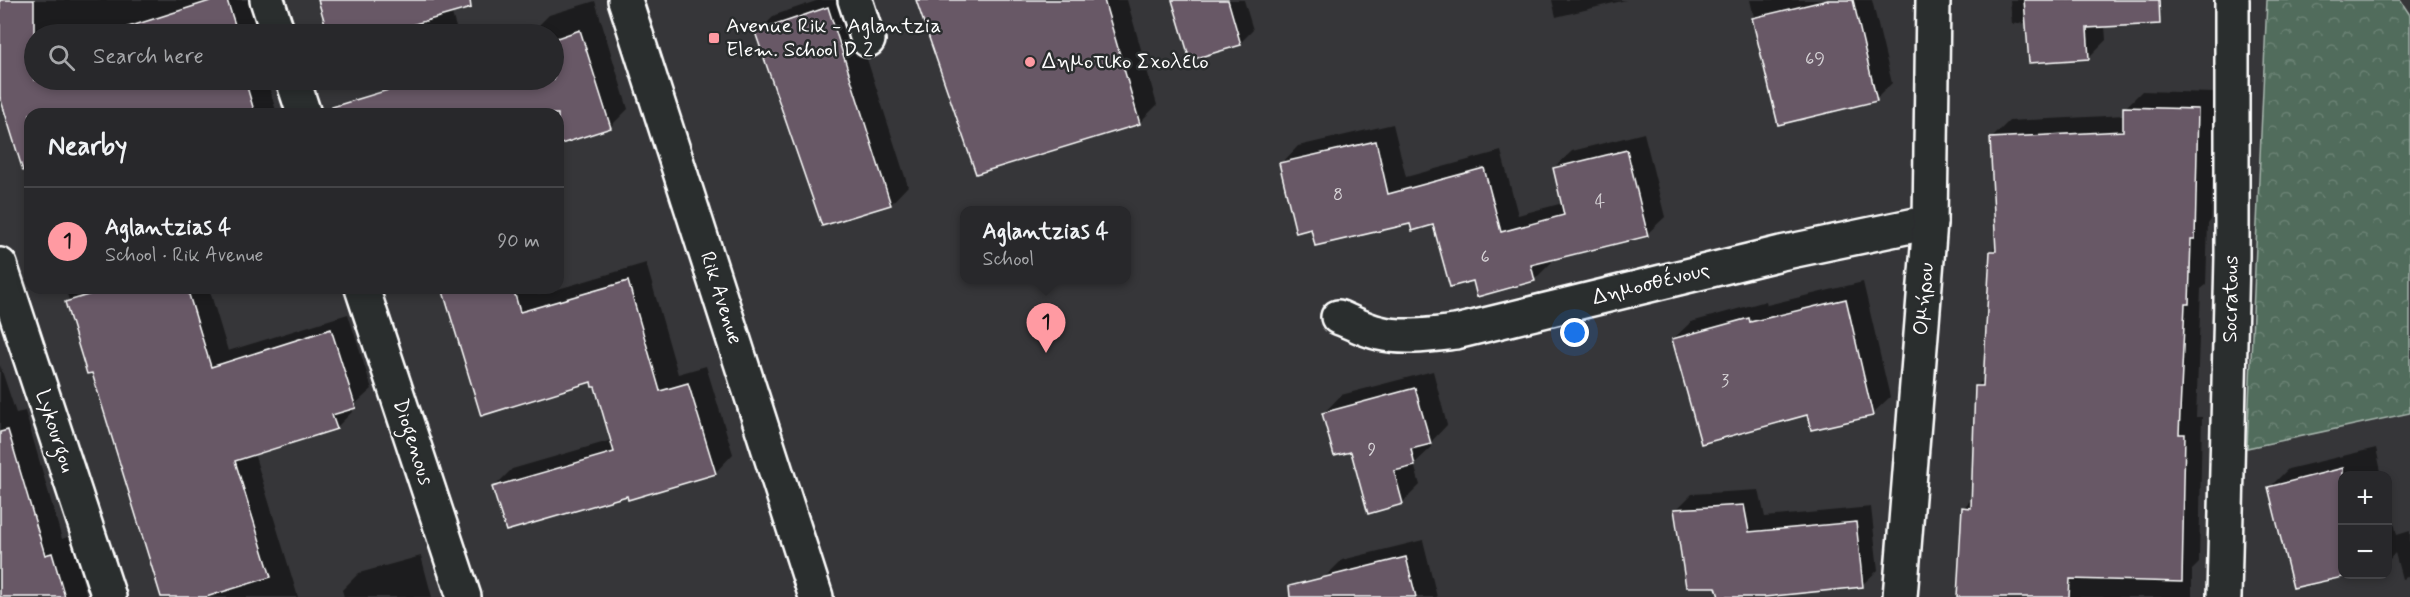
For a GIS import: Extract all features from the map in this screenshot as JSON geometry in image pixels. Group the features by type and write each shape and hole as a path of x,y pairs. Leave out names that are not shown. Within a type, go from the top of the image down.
{"street":[{"path":"267,0 275,24"},
{"name":"Rik Avenue","path":"626,0 816,597"},
{"path":"855,0 868,40"},
{"name":"Ομήρου","path":"1900,597 1930,222 1933,0"},
{"name":"Socratous","path":"2224,597 2232,268 2232,0"},
{"path":"296,90 302,108"},
{"name":"Δημοσθένους","path":"1338,317 1376,333 1395,336 1421,337 1456,332 1781,253 1930,222"},
{"name":"Lykourgou","path":"0,265 109,597"},
{"name":"Diogenous","path":"364,294 464,597"}],"green space":[{"path":"2267,0 2400,0 2410,15 2410,413 2247,448"}],"building":[{"path":"0,0 34,0 34,24 24,24 24,90 248,90 253,108 24,108 23,171 0,97"},
{"path":"213,0 227,0 235,24 138,24"},
{"path":"318,0 470,0 471,8 415,24 325,24"},
{"name":"Δημοτικο Σχολειο","path":"916,0 1104,0 1140,124 976,174"},
{"path":"1172,0 1228,0 1241,45 1190,60"},
{"path":"1828,0 1853,0 1877,101 1778,125 1752,18"},
{"path":"2024,0 2159,0 2160,24 2087,28 2089,59 2029,63"},
{"path":"828,7 891,205 822,226 755,32"},
{"path":"580,30 611,128 564,143 564,108 332,108 388,90 564,90 564,36"},
{"path":"2123,107 2198,109 2195,239 2191,239 2189,304 2185,304 2179,434 2185,434 2182,582 2070,579 2069,597 1957,597 1962,507 1971,508 1975,386 1983,386 1990,251 1996,251 1990,138 2123,131"},
{"path":"1376,141 1388,194 1484,168 1501,232 1564,215 1553,168 1627,150 1648,236 1531,265 1535,281 1477,297 1473,281 1450,287 1433,225 1412,231 1410,224 1315,246 1311,229 1296,233 1279,163"},
{"path":"628,281 660,391 688,383 716,474 628,500 627,496 506,531 492,487 614,452 595,387 592,387 591,382 481,416 444,294 515,294 520,312"},
{"path":"91,294 189,294 211,367 331,329 356,408 332,415 337,429 235,461 271,577 206,597 161,597 92,373 87,374 65,302"},
{"path":"1846,299 1873,416 1811,430 1807,415 1701,444 1672,339 1749,318 1750,322"},
{"path":"1415,388 1431,444 1411,449 1415,466 1394,471 1403,504 1368,514 1351,452 1334,456 1322,413"},
{"path":"8,430 45,555 52,553 65,597 0,597 0,432"},
{"path":"2343,468 2343,471 2338,471 2338,578 2293,588 2268,487"},
{"path":"1744,505 1749,532 1856,522 1863,587 1764,597 1719,597 1716,587 1686,587 1674,509"},
{"path":"1406,557 1416,597 1290,597 1289,586"}],"place":[{"name":"Avenue Rik - Aglantzia Elem. School D 2","path":"714,38"},
{"name":"Δημοτικο Σχολειο","path":"1030,62"},
{"name":"Aglantzias 4","path":"1046,353"}]}
